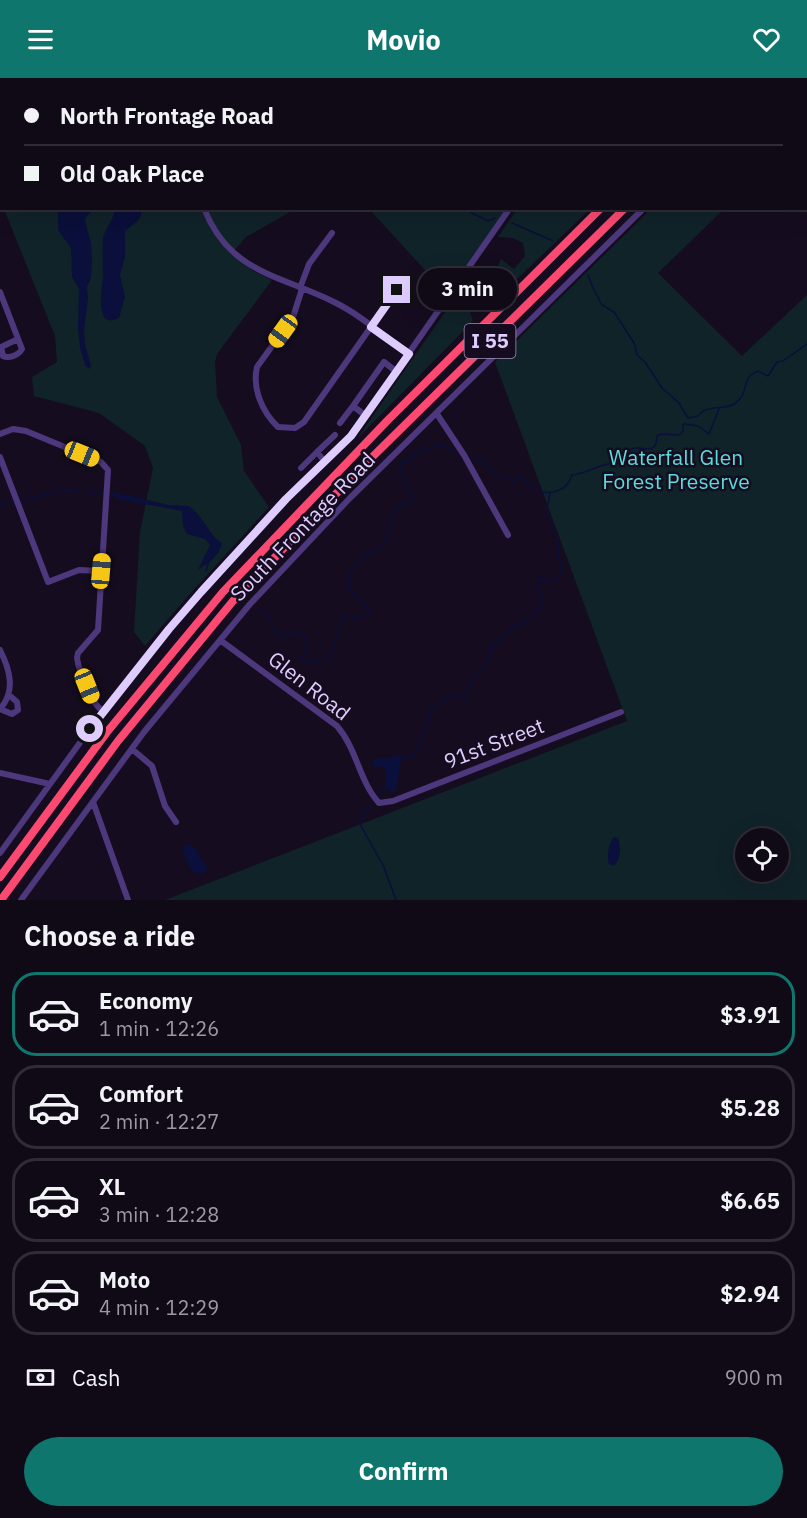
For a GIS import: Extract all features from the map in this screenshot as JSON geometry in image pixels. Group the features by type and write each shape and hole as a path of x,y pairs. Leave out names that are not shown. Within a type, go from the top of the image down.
{"highway":[{"name":"I 55","path":"0,877 107,732 223,592 397,411 599,210"},
{"name":"I 55","path":"1,900 118,741 233,601 355,474 623,210"}],"street":[{"path":"205,210 221,240 242,259 266,274 333,301 409,354"},
{"path":"0,853 103,711 201,592 286,499 351,436 509,210"},
{"name":"South Frontage Road","path":"21,900 132,749 220,640 302,548 642,210"},
{"path":"332,233 309,264 293,317 257,367 255,384 267,415 278,427 289,429 298,427 310,415 397,290"},
{"path":"0,292 18,339"},
{"path":"340,423 384,362 397,372"},
{"path":"353,406 366,416"},
{"path":"438,414 464,455 508,535"},
{"path":"0,434 14,429 21,430 101,462 106,467 108,477 98,630 78,653 77,660 92,699 103,711"},
{"path":"301,468 335,435"},
{"path":"317,453 325,462"},
{"path":"0,457 48,582 79,570 101,571"},
{"name":"Glen Road","path":"220,640 337,726 350,745 369,792 379,803"},
{"path":"0,650 9,670 11,682 9,695 0,709 12,714 18,710 17,702 9,695"},
{"name":"91st Street","path":"379,803 393,801 621,712"},
{"path":"132,749 152,766 165,806 176,822"},
{"path":"0,773 50,784"},
{"path":"93,802 128,900"}],"green space":[{"path":"4,210 293,210 246,237 231,254 255,272 272,280 217,354 215,363 217,397 241,445 244,471 269,507 145,646 134,632 140,532 153,468 145,446 99,413 34,396 32,377 57,362 55,336"},
{"path":"370,210 506,210 447,294"},
{"path":"517,210 589,210 515,281 498,267 501,259 514,269 525,256 523,243 513,238 498,237"},
{"name":"Waterfall Glen Forest Preserve","path":"650,210 723,210 658,273 742,356 807,295 807,900 165,900 627,721 495,362"},
{"path":"461,289 473,321 357,439"}],"shaded area":[{"path":"58,210 93,210 85,221 91,243 92,261 91,278 87,287 84,330 91,366 89,369 85,365 80,348 79,289 72,277 71,248 58,230"},
{"path":"115,210 141,210 139,220 125,232 125,257 120,275 125,297 119,318 111,320 106,319 103,314 101,298 104,235"},
{"path":"113,492 169,505 189,506 215,538 222,543 219,552 198,570 210,545 205,539 187,534 183,526 182,511 118,499 111,495"},
{"path":"401,756 400,769 396,791 391,793 385,786 385,768 374,767 372,759 391,758"},
{"path":"614,837 618,838 620,849 614,866 609,864 608,857 609,846"},
{"path":"186,843 195,848 208,869 201,875 191,870 182,851"}],"waterway":[{"path":"470,210 488,221 495,218"},
{"path":"512,223 553,241"},
{"path":"588,275 602,305 614,312 634,343 637,355 645,362 662,388 679,403 688,418 698,416 706,410 734,404 741,397 752,374 758,371 768,376 777,362 783,361 807,344"},
{"path":"471,457 483,460 488,468 500,476 515,480 519,477 532,485 534,490 557,491 566,486 572,475 616,463 621,459 622,452 636,448 653,448 657,436 661,434 679,435 685,424 698,426 709,434 719,409"},
{"path":"256,609 263,610 279,636 295,632 304,636 307,646 302,657 305,662 327,659 333,651 343,617 358,619 369,612 349,588 348,579 351,572 364,555 381,548 394,513 414,500 402,474 400,463 408,462 414,453 442,445 453,449"},
{"path":"22,501 62,490 103,493"},
{"path":"401,756 413,757 431,709 454,694 465,699 471,678 489,661 490,647 504,634 535,614 544,599 537,589 539,578 556,581 562,572 559,546 547,510 550,493"},
{"path":"0,506 13,501"},
{"path":"206,571 209,561"},
{"path":"377,799 385,786"},
{"path":"374,803 363,815 361,826 383,865 396,900"}],"route":[{"path":"90,729 201,592 286,499 351,436 397,372 409,354 371,327 397,290"}]}
